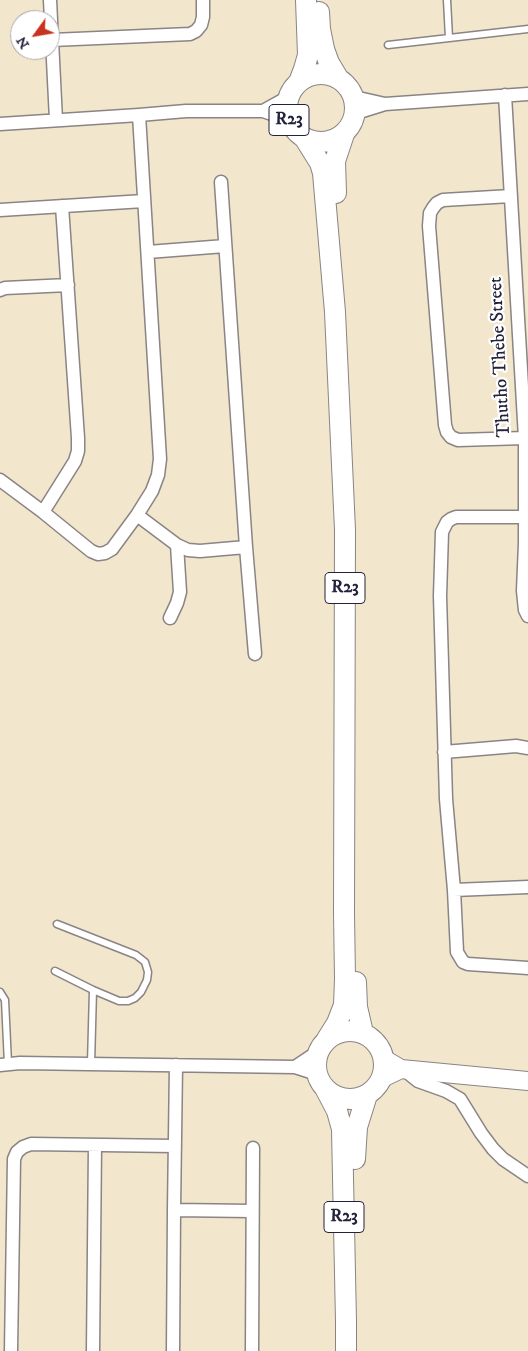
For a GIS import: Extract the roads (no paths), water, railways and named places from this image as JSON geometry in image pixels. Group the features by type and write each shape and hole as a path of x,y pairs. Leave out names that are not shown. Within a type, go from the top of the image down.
{"main road":[{"name":"R23","path":"306,0 308,55 304,69 287,104 289,120 293,128 305,139 320,163 322,174 335,312 345,530 344,912 346,979 344,1005 337,1023 323,1045 316,1067 321,1081 337,1111 342,1130 346,1351"},
{"path":"319,0 320,29 324,50 338,78 350,89 355,105"},
{"name":"R23","path":"294,89 314,75 322,74 338,78"},
{"name":"R23","path":"305,139 321,143 337,139 350,128 354,121 355,105"},
{"name":"R23","path":"344,134 335,161 335,174 351,385 355,517 354,917 356,995 363,1033"},
{"path":"323,1045 334,1035 348,1030 363,1033 379,1046 392,1069"},
{"name":"R23","path":"356,1351 355,1146 357,1127 366,1095 392,1069"},
{"path":"321,1081 337,1096 360,1098 366,1095"}],"street":[{"path":"60,40 190,34 202,25 203,0"},
{"path":"53,60 56,120"},
{"path":"263,111 294,89"},
{"path":"355,105 528,94"},
{"name":"Thutho Thebe Street","path":"505,95 511,196 522,274 525,438 524,517 526,543 523,591 525,610 528,616"},
{"path":"0,124 186,111 263,111 289,120"},
{"path":"0,480 91,551 98,554 112,548 137,515 152,491 158,475 160,459 139,115"},
{"path":"221,182 255,654"},
{"path":"511,196 443,200 433,208 430,214 429,226 447,432 451,437 458,440 525,438"},
{"path":"0,210 144,201"},
{"path":"43,512 75,461 78,452 62,206"},
{"path":"148,252 225,246"},
{"path":"0,290 6,288 68,285"},
{"path":"137,515 176,545 188,550 200,551 246,546"},
{"path":"524,517 456,517 446,522 442,532 440,596 446,807 454,890 457,952 463,962 468,964 528,968"},
{"path":"170,618 180,592 176,545"},
{"path":"444,752 516,746 528,748"},
{"path":"454,890 528,887"},
{"path":"295,1066 323,1045"},
{"path":"4,1065 20,1063 295,1066 321,1081"},
{"path":"173,1351 176,1065"},
{"path":"392,1069 528,1081"},
{"path":"392,1069 446,1091 460,1099 493,1149 503,1159 528,1176"},
{"path":"12,1351 14,1159 17,1152 22,1147 31,1144 175,1146"},
{"path":"93,1351 95,1145"},
{"path":"252,1351 253,1148"},
{"path":"174,1210 252,1211"}],"lane":[{"path":"447,0 449,38"},
{"path":"388,45 528,29"},
{"path":"56,971 120,1001 128,1001 135,998 141,992 147,980 148,972 145,962 136,955 57,924"},
{"path":"91,1064 93,990"},
{"path":"0,992 4,1000 4,1065"}]}
